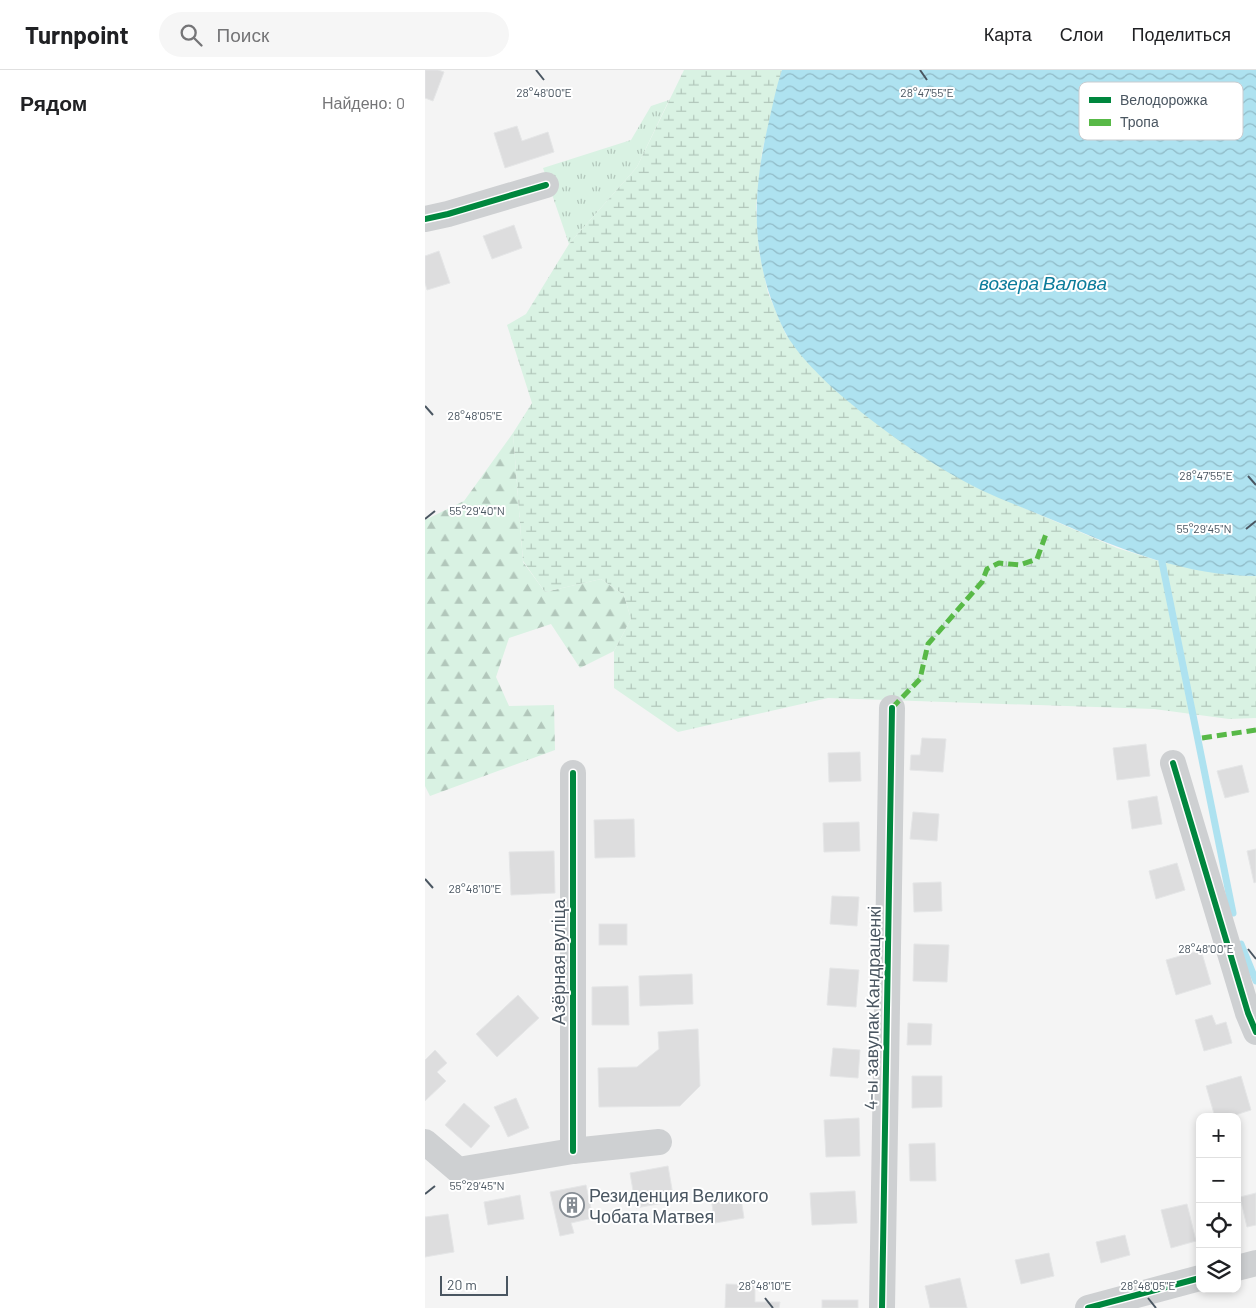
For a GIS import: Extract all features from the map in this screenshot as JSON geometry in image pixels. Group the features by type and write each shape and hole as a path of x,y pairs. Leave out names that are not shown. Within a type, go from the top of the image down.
{"street":[{"path":"425,219 546,185"},
{"name":"4-ы завулак Кандраценкі","path":"882,1308 892,708"},
{"path":"1173,763 1248,1013 1256,1032"},
{"name":"Азёрная вуліца","path":"573,773 573,1151"},
{"path":"425,1142 458,1170 573,1151 659,1142"},
{"path":"1241,1267 1256,1263"},
{"path":"1088,1308 1196,1279"}],"green space":[{"path":"684,70 782,70 762,152 756,207 759,251 768,293 786,335 854,406 917,453 980,489 1117,548 1162,562 1256,576 1256,718 1229,719 1154,709 828,698 678,732 614,688 614,651 631,619 624,595 601,579 545,592 523,561 513,433 532,403 507,325 526,314 569,244 637,167"},
{"path":"669,100 637,167 569,244 543,168 631,140 651,106"},
{"path":"513,433 523,562 545,592 601,579 624,595 631,619 614,651 580,668 551,624 509,638 496,677 509,706 554,705 555,750 430,796 425,786 425,520 464,501"}],"water":[{"name":"возера Валова","path":"782,70 1256,70 1256,576 1205,572 1155,560 1107,543 981,490 924,458 887,432 836,391 795,348 785,332 765,280 757,228 757,202 763,149"}],"building":[{"path":"425,70 444,72 433,101 425,98"},
{"path":"517,126 522,141 548,132 554,152 505,168 494,133"},
{"path":"514,225 522,248 492,259 483,236"},
{"path":"439,251 450,283 427,290 425,283 425,256"},
{"path":"922,738 946,739 943,772 910,770 911,755 920,755"},
{"path":"1146,744 1150,776 1117,780 1113,748"},
{"path":"860,752 861,781 829,782 828,753"},
{"path":"1242,765 1249,792 1225,798 1217,771"},
{"path":"1157,796 1162,824 1132,829 1128,801"},
{"path":"913,812 939,814 937,841 910,839"},
{"path":"634,819 635,857 595,858 594,820"},
{"path":"859,822 860,851 824,852 823,823"},
{"path":"1256,849 1256,882 1254,883 1247,851"},
{"path":"554,851 555,893 511,895 509,852"},
{"path":"1177,863 1185,890 1156,899 1149,871"},
{"path":"941,882 942,911 914,912 913,883"},
{"path":"832,896 859,897 857,926 830,924"},
{"path":"599,924 627,924 627,945 599,945"},
{"path":"914,944 949,945 947,982 913,981"},
{"path":"1201,950 1211,984 1176,995 1166,960"},
{"path":"830,968 859,970 856,1007 827,1005"},
{"path":"692,974 693,1004 640,1006 639,976"},
{"path":"628,986 629,1025 592,1025 592,987"},
{"path":"518,995 539,1018 497,1057 476,1034"},
{"path":"1212,1015 1216,1025 1226,1022 1232,1043 1204,1051 1195,1020"},
{"path":"908,1023 932,1024 931,1045 907,1045"},
{"path":"698,1029 700,1086 680,1106 599,1107 598,1068 637,1067 659,1049 658,1032"},
{"path":"833,1048 860,1050 858,1078 830,1076"},
{"path":"435,1050 447,1063 437,1072 446,1081 425,1101 425,1060"},
{"path":"912,1076 942,1076 942,1107 912,1108"},
{"path":"1241,1076 1251,1110 1241,1113 1214,1113 1206,1086"},
{"path":"516,1098 529,1128 508,1137 494,1107"},
{"path":"464,1103 490,1126 471,1148 445,1125"},
{"path":"859,1118 860,1156 826,1157 824,1120"},
{"path":"935,1143 936,1181 910,1181 909,1144"},
{"path":"668,1166 674,1201 636,1208 630,1173"},
{"name":"Резиденция Великого Чобата Матвея","path":"586,1185 593,1218 571,1223 574,1233 560,1236 550,1192"},
{"path":"855,1191 857,1223 812,1225 810,1193"},
{"path":"740,1192 744,1218 715,1223 711,1198"},
{"path":"1256,1193 1256,1225 1247,1227 1241,1197"},
{"path":"520,1195 524,1219 488,1225 484,1202"},
{"path":"1187,1204 1196,1241 1171,1248 1161,1210"},
{"path":"448,1214 454,1252 425,1257 425,1217"},
{"path":"1125,1235 1130,1255 1101,1263 1096,1242"},
{"path":"1049,1253 1054,1276 1021,1284 1015,1260"},
{"path":"960,1278 967,1308 930,1308 925,1286"},
{"path":"726,1284 755,1285 755,1302 780,1302 779,1308 725,1308"},
{"path":"822,1300 858,1300 858,1308 822,1308"}],"waterway":[{"path":"1162,562 1233,913"},
{"path":"1241,944 1256,981"}],"marked path":[{"path":"892,708 920,679 928,644 982,582 987,569 999,563 1020,565 1037,559 1046,534"},
{"path":"1202,738 1256,730"}],"cycle path":[{"path":"425,219 546,185"},
{"path":"882,1308 892,708"},
{"path":"1173,763 1248,1013 1256,1032"},
{"path":"573,773 573,1151"},
{"path":"1088,1308 1196,1279"}],"place":[{"name":"Резиденция Великого Чобата Матвея","path":"572,1205"}]}
